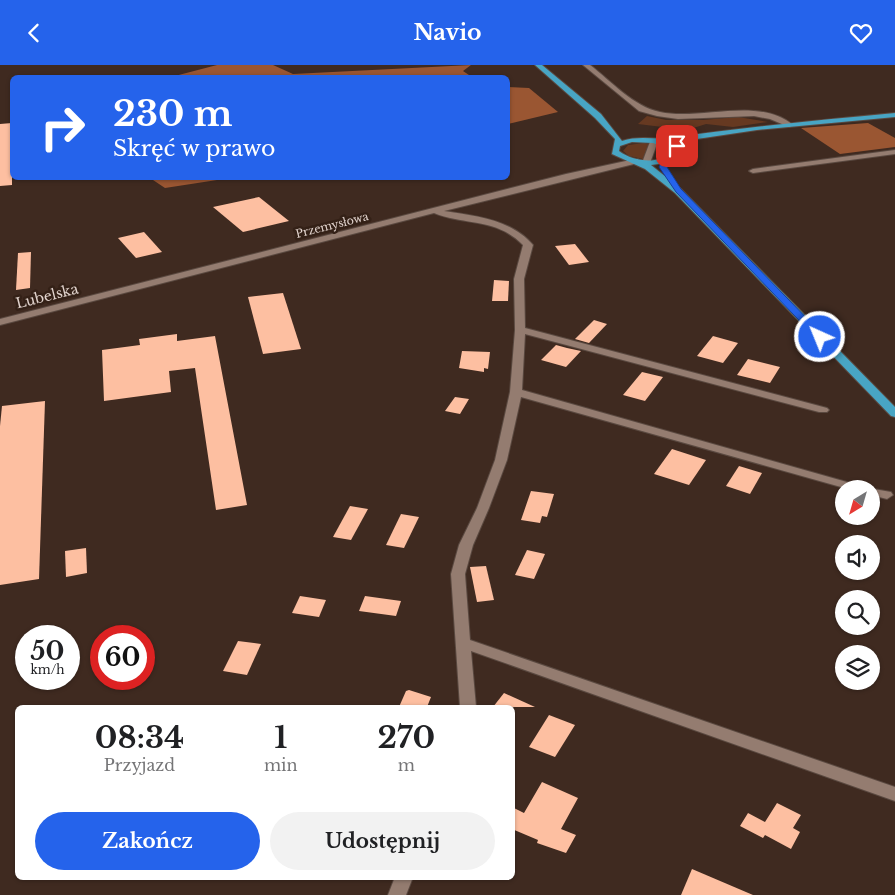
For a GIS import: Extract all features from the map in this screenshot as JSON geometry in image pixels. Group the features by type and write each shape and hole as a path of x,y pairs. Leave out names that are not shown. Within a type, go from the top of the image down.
{"main road":[{"path":"538,65 598,116 619,139 614,148 619,156 646,163 665,161 676,155 674,148"},
{"path":"598,116 629,136 641,140 657,141 789,125 895,115"},
{"path":"657,141 674,148 716,134"},
{"path":"617,145 641,140"},
{"path":"635,161 648,167 678,191 895,414"},
{"path":"665,161 663,167 678,191"}],"street":[{"path":"586,65 642,109 650,112 687,117 747,113 772,117 789,125"},
{"path":"646,163 657,141"},
{"path":"753,171 895,152"},
{"name":"Przemysłowa","path":"569,176 606,163 619,156"},
{"name":"Przemysłowa","path":"101,297 569,176 635,161"},
{"path":"433,211 492,223 521,237 528,245 518,279 520,330 516,391 501,459 483,508 466,545 458,574 468,705"},
{"name":"Lubelska","path":"0,322 101,297"},
{"path":"520,330 823,410"},
{"path":"516,391 835,481"},
{"path":"880,493 887,495"},
{"path":"464,643 895,794"},
{"path":"397,895 403,880"}],"shaded area":[{"path":"217,65 273,65 293,74 471,65 463,71 469,75 179,75"},
{"path":"510,87 529,88 558,112 510,124"},
{"path":"647,116 666,120 703,120 738,117 768,122 733,127 706,124 687,130 638,124"},
{"path":"868,123 895,138 895,147 840,154 801,128"},
{"path":"649,144 643,159 629,156 623,151 628,145"},
{"path":"153,180 217,180 165,188"}],"building":[{"path":"10,123 10,180 12,180 12,185 0,186 0,124"},
{"path":"259,197 289,221 243,232 213,207"},
{"path":"144,232 162,252 136,258 118,238"},
{"path":"575,244 589,262 569,265 555,246"},
{"path":"31,252 30,288 16,290 18,253"},
{"path":"494,280 509,281 508,301 492,301"},
{"path":"283,293 301,349 263,354 248,297"},
{"path":"594,320 607,324 589,343 575,339"},
{"path":"177,334 177,341 215,336 247,505 216,510 195,368 169,371 171,392 104,401 102,350 140,345 139,339"},
{"path":"713,336 738,343 723,363 697,356"},
{"path":"556,345 581,351 566,367 541,360"},
{"path":"462,351 490,352 488,369 484,368 484,372 459,368"},
{"path":"748,359 780,367 770,383 737,375"},
{"path":"642,372 663,377 645,401 623,395"},
{"path":"455,397 469,399 460,414 445,411"},
{"path":"45,401 39,579 0,585 0,426 2,406"},
{"path":"672,449 706,460 689,485 654,474"},
{"path":"739,466 762,473 750,494 726,486"},
{"path":"531,491 554,494 547,517 542,516 540,523 521,520"},
{"path":"350,506 368,509 351,540 333,537"},
{"path":"401,514 419,517 404,548 386,545"},
{"path":"86,548 87,573 66,577 65,551"},
{"path":"527,550 545,554 534,579 515,575"},
{"path":"486,566 494,600 477,602 470,567"},
{"path":"300,596 326,600 319,617 292,613"},
{"path":"365,596 401,601 396,616 359,611"},
{"path":"238,641 261,644 247,675 223,671"},
{"path":"409,690 431,697 428,705 400,705 406,691"},
{"path":"504,693 535,707 515,707 515,705 495,705"},
{"path":"549,715 575,725 555,757 529,747"},
{"path":"542,782 578,798 561,829 576,835 566,853 537,843 538,840 515,830 515,808 524,813"},
{"path":"777,803 801,815 793,828 800,832 791,849 765,835 763,838 740,826 748,813 765,822"},
{"path":"692,869 753,895 681,895"}],"route":[{"path":"677,146 674,148 677,152 676,155 672,159 665,161 663,167 678,191 820,337"}]}
